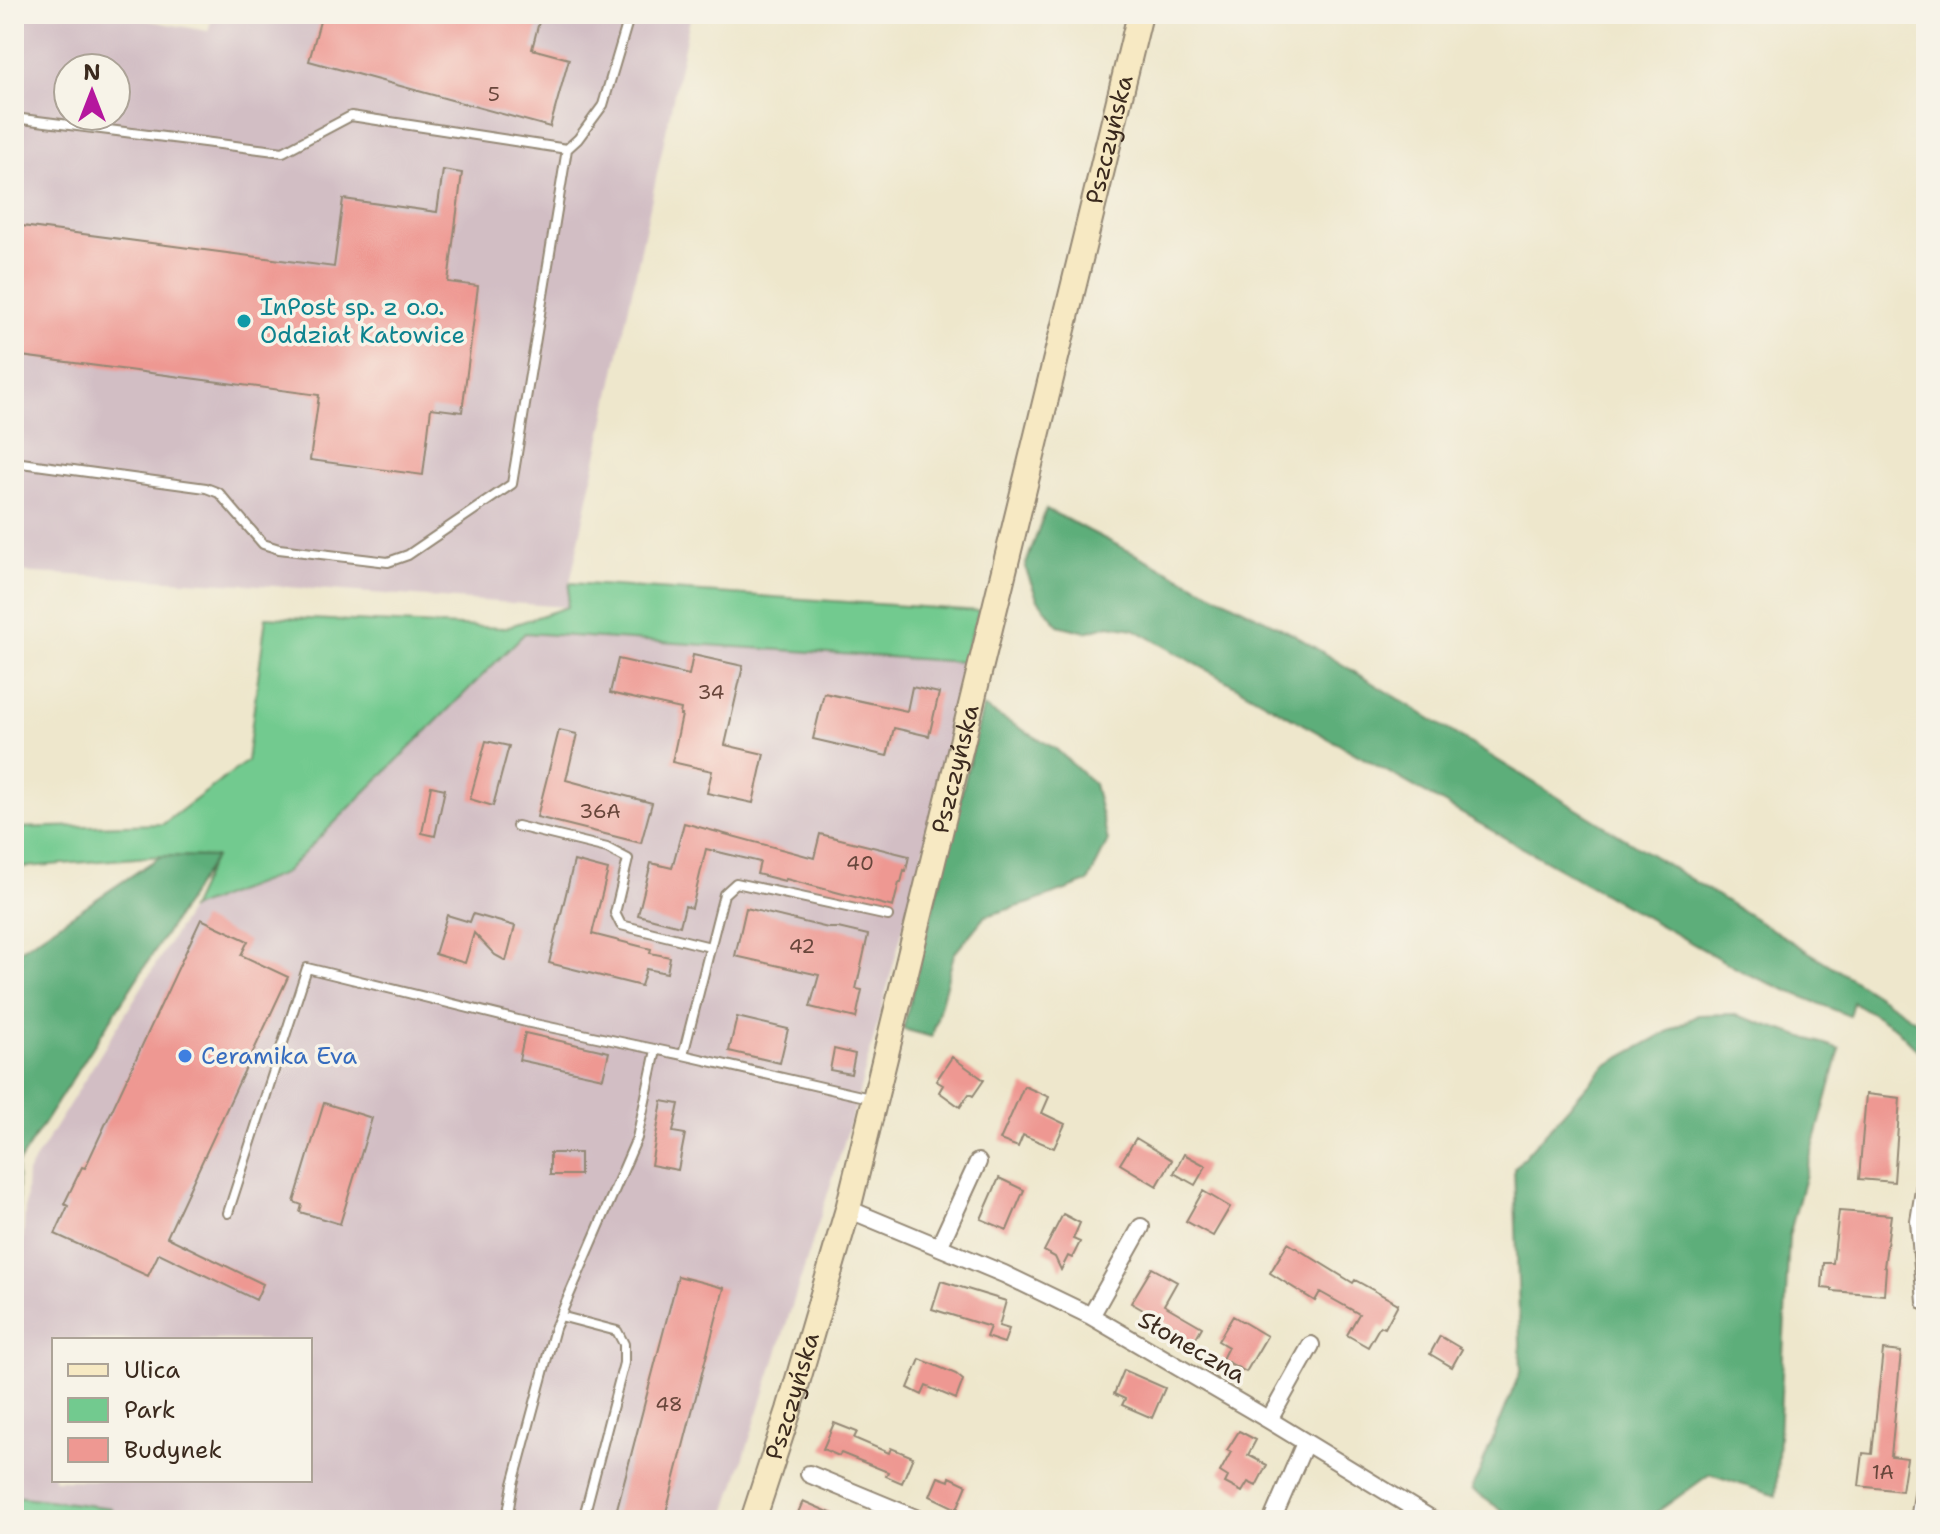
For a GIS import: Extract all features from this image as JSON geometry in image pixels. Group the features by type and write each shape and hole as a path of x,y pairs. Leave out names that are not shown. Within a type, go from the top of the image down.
{"main road":[{"name":"Pszczyńska","path":"753,1520 848,1209 1140,14"}],"street":[{"path":"939,1247 978,1162"},
{"path":"1926,1178 1919,1221 1926,1302"},
{"name":"Słoneczna","path":"848,1209 1004,1274 1091,1316 1433,1520"},
{"path":"1091,1316 1141,1227"},
{"path":"1269,1420 1311,1345"},
{"path":"1272,1520 1305,1443"},
{"path":"809,1474 920,1520"},
{"path":"1919,1520 1926,1476"}],"lane":[{"path":"14,462 206,488 219,493 263,544 279,549 388,562 408,555 512,484 567,149 603,105 630,14"},
{"path":"14,118 283,152 351,116 567,149"},
{"path":"517,826 607,848 628,859 615,913 621,925 710,947"},
{"path":"683,1055 724,894 736,883 888,916"},
{"path":"228,1213 307,968 530,1023 875,1099"},
{"path":"509,1520 513,1484 555,1328 637,1138 656,1050"},
{"path":"560,1316 617,1331 624,1344 624,1363 583,1520"}],"shaded area":[{"path":"14,14 110,14 208,31 213,14 691,14 567,607 245,584 14,572"},
{"path":"525,633 962,662 939,794 855,1108 724,1520 113,1520 110,1508 14,1496 14,1279 21,1277 27,1173 190,909 283,874"}],"green space":[{"path":"1046,509 1293,634 1846,975 1926,1027 1926,1058 1896,1028 1853,1002 1849,1016 1745,973 1134,629 1109,625 1086,632 1058,625 1037,598 1025,567"},
{"path":"570,583 979,611 962,662 525,633 283,874 190,909 214,857 161,856 14,868 14,828 163,824 247,761 266,617 504,628 567,607"},
{"path":"983,707 1056,749 1094,784 1108,841 1088,882 985,916 954,954 932,1037 903,1029"},
{"path":"161,856 215,857 17,1165 21,1277 14,1279 14,954"},
{"path":"1733,1014 1840,1049 1789,1236 1776,1496 1710,1474 1646,1520 1516,1520 1472,1490 1521,1370 1514,1168 1605,1066 1698,1015"},
{"path":"14,1496 111,1508 113,1520 14,1520"}],"building":[{"path":"322,14 541,14 532,49 569,59 550,127 309,61"},
{"name":"InPost sp. z o.o. Oddział Katowice","path":"443,170 462,173 448,282 478,286 462,412 431,408 423,475 310,460 319,395 14,355 14,225 334,267 343,199 437,212"},
{"path":"693,655 743,666 725,745 764,754 753,803 707,793 712,771 672,762 681,709 610,693 618,659 689,675"},
{"path":"912,687 939,693 929,736 894,728 887,756 813,739 824,693 907,711"},
{"path":"559,730 577,734 566,780 652,803 641,843 537,817"},
{"path":"486,741 509,746 493,806 470,799"},
{"path":"431,786 445,789 435,836 422,833"},
{"path":"684,823 814,858 820,834 909,856 893,907 757,874 760,862 706,849 692,908 685,906 680,926 638,915 651,863 672,868"},
{"path":"574,861 608,870 592,934 670,957 667,973 646,969 641,986 549,963"},
{"path":"746,908 868,935 856,989 862,990 856,1018 810,1007 819,975 735,956"},
{"path":"473,914 515,926 506,961 495,955 474,933 465,963 435,954 447,915 470,922"},
{"path":"201,919 248,941 241,955 288,977 167,1237 263,1284 256,1300 159,1253 148,1276 55,1234 68,1206 64,1204 82,1167 85,1168"},
{"path":"737,1017 788,1029 780,1063 729,1051"},
{"path":"525,1033 609,1052 603,1078 519,1060"},
{"path":"834,1049 855,1054 851,1074 830,1070"},
{"path":"952,1057 984,1080 973,1096 969,1094 960,1107 939,1092 943,1085 936,1081"},
{"path":"1024,1086 1049,1097 1042,1113 1065,1124 1054,1148 1023,1135 1018,1147 1000,1140"},
{"path":"1866,1094 1900,1098 1894,1182 1859,1179"},
{"path":"662,1101 679,1104 673,1132 685,1134 678,1170 651,1165"},
{"path":"324,1103 372,1118 340,1224 300,1212 302,1205 294,1202"},
{"path":"1136,1138 1172,1160 1157,1186 1120,1164"},
{"path":"550,1153 580,1153 580,1175 550,1175"},
{"path":"1184,1154 1206,1166 1195,1185 1174,1173"},
{"path":"999,1178 1024,1190 1007,1230 981,1219"},
{"path":"1203,1191 1230,1207 1213,1236 1186,1221"},
{"path":"1839,1211 1891,1215 1884,1267 1884,1295 1822,1288 1824,1263 1833,1263"},
{"path":"1063,1214 1080,1223 1073,1239 1080,1242 1061,1270 1055,1257 1044,1251"},
{"path":"1288,1243 1353,1283 1355,1280 1398,1304 1385,1328 1380,1326 1368,1347 1347,1335 1359,1314 1320,1292 1315,1301 1270,1273"},
{"path":"1152,1268 1177,1282 1164,1305 1202,1327 1192,1345 1171,1333 1174,1328 1131,1303"},
{"path":"678,1276 724,1288 664,1520 614,1520"},
{"path":"941,1281 1006,1301 999,1326 1009,1329 1004,1343 986,1337 990,1327 932,1309"},
{"path":"1233,1316 1267,1336 1246,1372 1222,1359 1228,1347 1218,1341"},
{"path":"1440,1336 1462,1349 1452,1367 1430,1354"},
{"path":"1883,1350 1901,1352 1891,1456 1907,1458 1902,1491 1859,1486 1863,1453 1872,1454"},
{"path":"920,1359 963,1380 956,1399 926,1386 922,1395 908,1388"},
{"path":"1124,1370 1165,1388 1152,1418 1122,1405 1125,1399 1114,1394"},
{"path":"834,1423 857,1432 854,1438 889,1453 891,1448 913,1457 902,1483 886,1476 888,1472 823,1449"},
{"path":"1239,1431 1256,1440 1248,1455 1267,1465 1256,1486 1248,1482 1242,1492 1225,1483 1228,1477 1220,1472 1231,1452 1227,1450"},
{"path":"938,1477 949,1481 950,1477 967,1485 957,1509 930,1496"},
{"path":"803,1501 847,1520 795,1520"}],"place":[{"name":"InPost sp. z o.o. Oddział Katowice","path":"244,321"},
{"name":"Ceramika Eva","path":"185,1056"}]}
